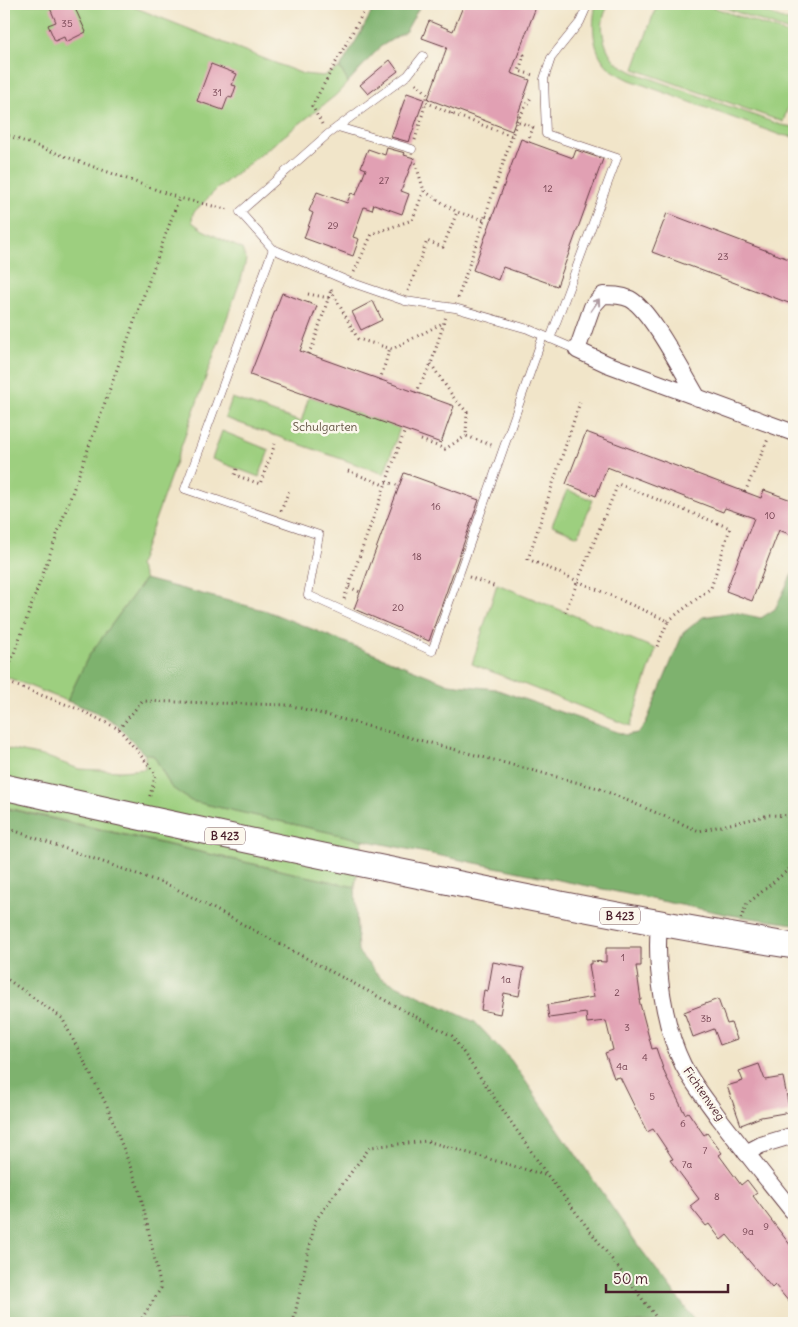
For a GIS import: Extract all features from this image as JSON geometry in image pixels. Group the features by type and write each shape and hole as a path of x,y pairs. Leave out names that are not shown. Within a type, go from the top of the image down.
{"main road":[{"name":"B 423","path":"4,787 154,821 658,924 794,946"}],"street":[{"path":"698,398 652,321 641,307 630,299 617,295 603,295 592,307 577,350 607,364 698,398 794,433"},
{"name":"Fichtenweg","path":"658,924 658,946 665,1012 676,1050 693,1083 794,1214"},
{"path":"746,1153 761,1145 794,1135"}],"lane":[{"path":"273,249 185,489 320,535 308,595 432,651 503,449 618,158 546,134 544,79 551,58 580,22 588,4"},
{"path":"423,56 408,75 328,134 240,212 273,249 350,282 405,301 452,307 528,329 577,350"},
{"path":"338,127 412,150"}],"path":[{"path":"328,134 312,106 368,4"},
{"path":"519,52 524,55 519,70 544,79"},
{"path":"350,282 372,234 412,220 424,191 412,150 428,94 408,75"},
{"path":"425,103 512,136"},
{"path":"452,114 453,109"},
{"path":"416,393 431,364 443,323 452,307 486,216 517,121 524,109"},
{"path":"517,121 546,134"},
{"path":"528,142 533,127"},
{"path":"4,134 179,198 240,212"},
{"path":"424,191 456,212 484,220"},
{"path":"154,821 149,800 156,774 119,729 78,708 4,681 179,198"},
{"path":"405,301 426,241 443,247 456,212"},
{"path":"486,216 492,218"},
{"path":"308,354 314,345 335,275"},
{"path":"331,290 358,339 392,349 443,323"},
{"path":"308,294 329,298"},
{"path":"380,380 390,348"},
{"path":"431,364 454,398 467,412 466,436"},
{"path":"580,402 528,559 668,621"},
{"path":"340,610 406,430"},
{"path":"466,436 503,449"},
{"path":"421,440 445,449 466,436"},
{"path":"745,492 768,438"},
{"path":"237,469 235,475 260,484 275,444"},
{"path":"348,471 400,486"},
{"path":"565,612 618,484 730,528 711,588 668,621 656,649"},
{"path":"277,520 290,488"},
{"path":"460,574 496,587"},
{"path":"349,587 360,592"},
{"path":"119,729 142,701 289,704 598,788 699,831 770,815 794,816"},
{"path":"4,827 171,886 452,1036 548,1176 660,1323"},
{"path":"737,937 746,906 794,865"},
{"path":"4,977 62,1018 111,1114 140,1192 161,1288 139,1323"},
{"path":"293,1323 316,1221 370,1147 427,1141 548,1176"}],"green space":[{"path":"4,4 126,4 303,74 323,76 340,68 348,82 336,95 218,188 193,213 192,222 203,230 242,249 246,260 242,276 139,565 145,579 88,657 67,701 4,676"},
{"path":"376,4 421,4 406,31 380,47 348,82 340,68"},
{"path":"596,4 610,4 606,10 602,25 607,49 616,62 633,72 781,125 794,127 794,137 780,135 630,80 612,70 600,56 595,40 594,13"},
{"path":"657,4 704,4 794,36 794,89 783,122 634,69"},
{"path":"714,4 741,4 794,23 794,33"},
{"name":"Schulgarten","path":"309,396 400,428 384,474 225,418 232,398 301,422"},
{"path":"222,431 269,450 259,477 212,459"},
{"path":"567,490 593,500 578,536 552,525"},
{"path":"794,570 794,924 730,915 363,840 191,801 171,787 154,756 147,753 145,755 117,725 94,711 67,701 88,657 145,579 267,611 449,684 495,689 626,735 637,733 645,725 683,633 703,617 733,612 761,618 775,609"},
{"path":"497,584 656,649 630,726 472,664"},
{"path":"4,748 47,757 79,769 121,771 145,769 145,755 147,753 154,756 171,787 191,801 363,840 355,887 4,807"},
{"path":"4,808 355,887 358,952 381,978 475,1022 511,1060 640,1248 697,1323 4,1323"}],"building":[{"path":"58,4 73,4 86,32 66,42 64,37 55,41 48,25 56,22 50,8"},
{"path":"464,4 527,4 536,7 511,73 530,80 512,131 428,99 447,47 422,38 429,21 453,31"},
{"path":"390,60 398,71 368,94 360,85"},
{"path":"211,64 237,74 232,85 236,86 232,98 228,97 223,110 197,101"},
{"path":"407,93 424,99 409,142 391,137"},
{"path":"521,139 573,158 576,150 603,159 557,286 503,267 498,280 473,270"},
{"path":"387,148 405,153 404,155 414,158 401,191 409,194 402,214 374,204 372,210 364,207 353,237 359,239 353,256 304,238 313,213 309,211 317,192 347,203 351,193 356,195 366,169 361,167 368,149 385,155"},
{"path":"667,213 794,261 794,305 652,252"},
{"path":"282,293 317,306 300,351 454,406 441,443 250,375"},
{"path":"373,301 382,320 361,330 352,312"},
{"path":"586,432 761,498 764,490 794,501 794,536 779,530 752,601 726,591 754,518 725,508 723,512 607,467 596,496 566,484"},
{"path":"404,473 479,500 429,641 354,609"},
{"path":"606,948 641,948 641,966 636,966 641,1000 639,1000 652,1049 656,1048 665,1074 685,1114 688,1112 704,1135 707,1133 722,1153 719,1155 741,1185 747,1180 757,1193 753,1196 794,1250 794,1308 775,1285 772,1288 727,1235 721,1240 709,1224 706,1226 690,1206 699,1199 670,1160 673,1159 653,1129 647,1132 620,1077 614,1078 605,1053 613,1050 606,1021 587,1023 586,1013 549,1018 547,1005 594,997 589,964 591,964 591,961 606,962"},
{"path":"493,962 524,968 519,996 504,993 500,1014 481,1010 484,990 488,991"},
{"path":"718,999 727,1024 731,1023 737,1039 720,1045 714,1029 693,1037 684,1012"},
{"path":"759,1064 765,1080 783,1077 790,1112 761,1117 741,1125 727,1086 743,1081 739,1071"}]}
